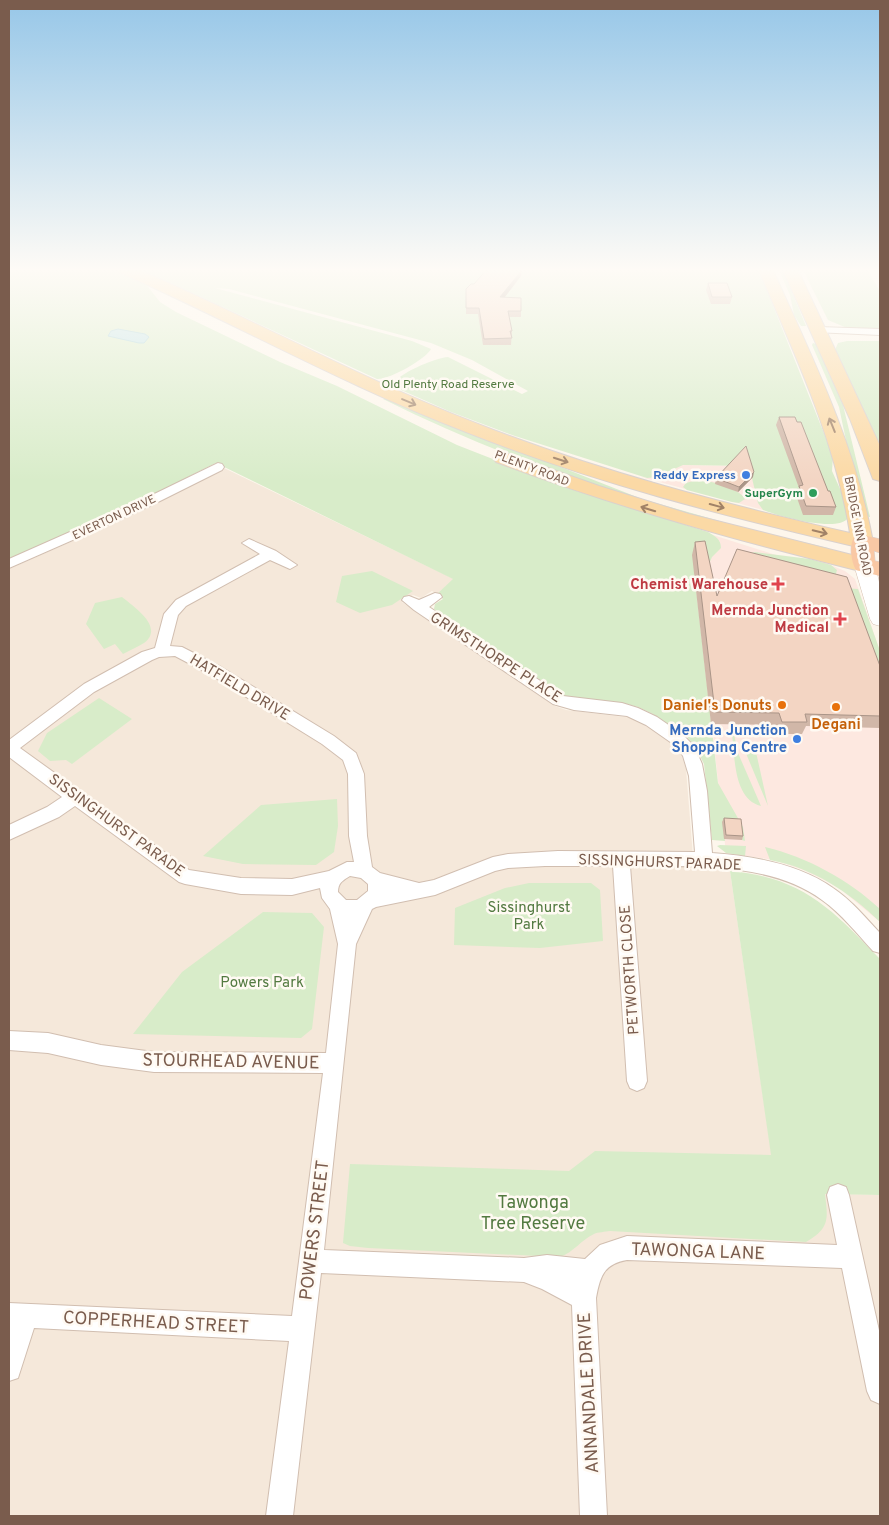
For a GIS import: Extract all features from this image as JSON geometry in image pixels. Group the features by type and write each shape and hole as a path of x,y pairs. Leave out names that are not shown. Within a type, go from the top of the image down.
{"highway":[{"name":"BRIDGE INN ROAD","path":"871,544 872,567"}],"main road":[{"name":"PLENTY ROAD","path":"263,339 349,388 497,456 596,492 667,514 738,534 872,567"},
{"name":"PLENTY ROAD","path":"274,339 376,388 509,442 698,502 871,544"},
{"name":"BRIDGE INN ROAD","path":"796,339 841,451 859,522 871,544"},
{"path":"822,339 879,466"},
{"name":"BRIDGE INN ROAD","path":"872,567 880,619"}],"street":[{"name":"EVERTON DRIVE","path":"9,564 146,503 218,466"},
{"path":"249,542 290,565"},
{"path":"9,748 88,688 147,656 169,652 170,619 175,608 270,554"},
{"name":"GRIMSTHORPE PLACE","path":"434,597 414,604 558,700 567,704 617,708 636,713 680,740 686,747 694,764 704,861"},
{"name":"HATFIELD DRIVE","path":"169,652 216,672 345,752 354,764 356,774 358,836 369,875"},
{"name":"SISSINGHURST PARADE","path":"9,748 185,876 241,886 292,887 337,874"},
{"path":"9,833 53,812 76,796"},
{"name":"HATFIELD DRIVE","path":"337,874 358,836"},
{"name":"SISSINGHURST PARADE","path":"368,903 450,882 493,864 508,861 621,859 704,861 759,867 808,883 842,904 880,945"},
{"name":"PETWORTH CLOSE","path":"621,859 637,1081"},
{"path":"353,868 369,875 376,890 368,903 352,909 335,902 328,887 337,874 353,868"},
{"name":"SISSINGHURST PARADE","path":"369,875 419,889"},
{"name":"SISSINGHURST PARADE","path":"292,887 335,902"},
{"name":"POWERS STREET","path":"335,902 347,944"},
{"name":"POWERS STREET","path":"280,1516 335,1062 347,944 368,903"},
{"name":"STOURHEAD AVENUE","path":"9,1041 48,1043 101,1055 154,1062 335,1062"},
{"path":"838,1195 880,1391"},
{"name":"TAWONGA LANE","path":"590,1271 604,1255 612,1250 627,1248 852,1257"},
{"path":"310,1261 524,1270 547,1267 590,1271"},
{"path":"524,1270 548,1279 584,1298"},
{"name":"ANNANDALE DRIVE","path":"590,1271 584,1298 594,1516"},
{"path":"9,1370 17,1315"},
{"name":"COPPERHEAD STREET","path":"17,1315 303,1329"}],"shaded area":[{"path":"677,465 749,466 763,510 641,477 647,478"},
{"path":"224,468 454,579 437,594 432,591 421,598 413,595 402,602 555,706 566,710 633,718 669,740 681,753 686,769 694,869 730,871 777,1192 880,1195 880,1516 9,1516 9,569 127,517"},
{"name":"Mernda Junction Shopping Centre","path":"713,535 779,556 823,562 845,571 855,579 880,651 880,922 838,887 806,871 775,860 726,853 694,565 720,542"}],"green space":[{"path":"9,339 233,339 337,386 457,445 567,488 708,532 715,536 720,542 721,548 712,557 706,571 694,571 718,783 743,827 745,841 742,840 739,823 723,822 725,841 712,840 704,764 695,746 686,736 653,714 638,707 623,703 566,697 434,609 435,604 443,599 437,594 453,579 216,463 134,504 9,560"},
{"path":"292,339 405,339 431,349 407,368 390,376 377,379"},
{"name":"Old Plenty Road Reserve","path":"417,339 786,339 833,456 832,471 845,500 848,518 833,524 821,524 781,516 763,510 758,503 749,466 683,465 657,477 647,478 515,436 451,412 392,386 395,381 408,372 426,363 448,357 522,394 528,391 472,360"},
{"path":"847,341 880,341 880,446 835,350 838,343"},
{"path":"813,343 816,344 843,405 870,517 865,516 852,469 839,407 812,345"},
{"path":"386,398 642,499 744,528 828,548 828,552 705,521 572,478 457,434 383,399"},
{"path":"697,480 723,485 742,495 745,499 739,503 732,502 687,490 683,487 686,483"},
{"path":"755,552 810,559 831,565 837,570 834,581 745,555"},
{"path":"372,571 413,591 392,605 360,613 336,602 342,576"},
{"path":"844,588 858,589 880,651 880,692"},
{"path":"122,597 140,612 151,630 150,637 144,643 123,654 115,644 104,649 86,624 95,603"},
{"path":"99,698 132,719 72,764 66,760 50,761 38,751 47,733"},
{"path":"732,734 734,734 738,753 761,806 752,802 740,786 735,765"},
{"path":"745,751 756,752 768,806"},
{"path":"337,799 338,826 334,852 316,865 243,864 203,856 261,805"},
{"path":"717,846 746,846 745,856 726,853"},
{"path":"765,847 812,863 855,888 880,909 880,922 843,891 816,875 770,860"},
{"name":"Tawonga Tree Reserve","path":"730,871 755,874 777,880 797,889 831,911 880,959 880,1195 825,1194 826,1222 820,1232 806,1242 610,1231 594,1234 560,1257 368,1248 350,1246 343,1243 350,1164 569,1171 595,1151 771,1155"},
{"name":"Sissinghurst Park","path":"529,883 591,883 600,890 603,941 540,948 454,945 455,908 505,888"},
{"name":"Powers Park","path":"263,912 312,913 324,927 312,1029 301,1038 133,1034 182,972"}],"water":[{"path":"122,339 147,339 144,343"}],"building":[{"path":"779,417 795,417 797,422 801,422 836,507 806,506 799,486 803,485"},
{"path":"746,446 754,472 739,487 716,478"},
{"path":"705,541 717,596 737,549 847,577 880,666 880,716 805,714 807,722 782,722 779,713 715,712 695,542"},
{"path":"724,818 741,819 743,836 726,835"}],"place":[{"name":"Reddy Express","path":"746,475"},
{"name":"SuperGym","path":"813,493"},
{"name":"Chemist Warehouse","path":"778,584"},
{"name":"Mernda Junction Medical","path":"840,619"},
{"name":"Daniel's Donuts","path":"782,705"},
{"name":"Degani","path":"836,707"},
{"name":"Mernda Junction Shopping Centre","path":"797,739"}]}
